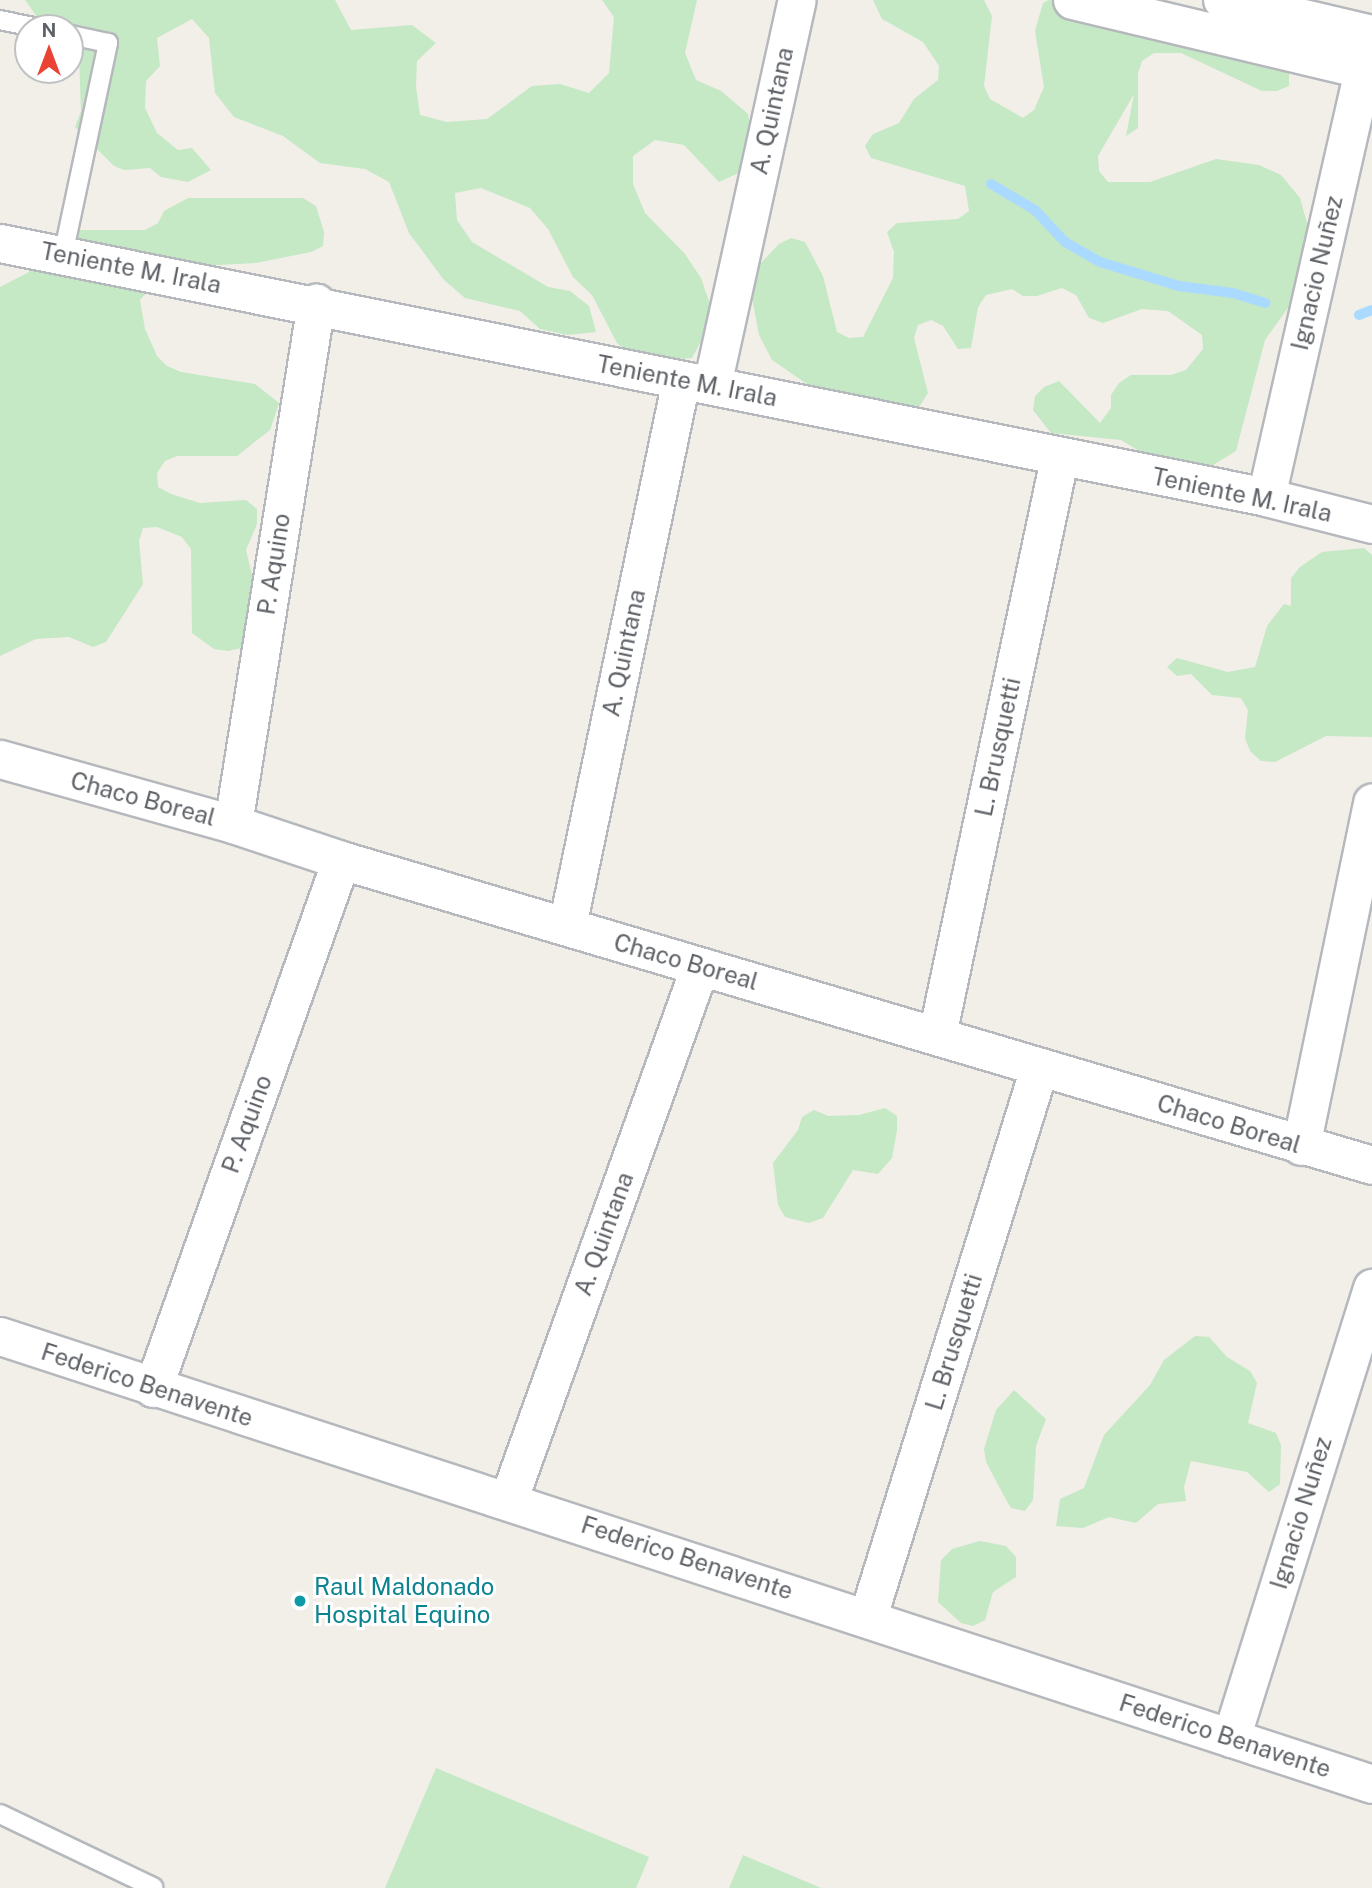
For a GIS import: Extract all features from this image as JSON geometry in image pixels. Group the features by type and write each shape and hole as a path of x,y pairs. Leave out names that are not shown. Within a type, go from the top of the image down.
{"street":[{"name":"A. Quintana","path":"567,926 697,383 797,0"},
{"path":"1073,0 1370,57"},
{"path":"1223,0 1370,57"},
{"name":"Ignacio Nuñez","path":"1266,497 1370,57"},
{"name":"Teniente M. Irala","path":"0,243 316,303 1059,459 1266,497 1372,524"},
{"name":"P. Aquino","path":"233,824 316,303"},
{"name":"L. Brusquetti","path":"937,1035 1059,459"},
{"name":"Chaco Boreal","path":"0,760 233,824 341,860 1372,1165"},
{"path":"1301,1146 1372,802"},
{"name":"P. Aquino","path":"153,1388 341,860"},
{"name":"A. Quintana","path":"508,1501 700,966"},
{"name":"L. Brusquetti","path":"868,1616 1040,1068"},
{"name":"Ignacio Nuñez","path":"1231,1738 1372,1288"},
{"name":"Federico Benavente","path":"0,1336 153,1388 868,1616 1372,1784"}],"lane":[{"path":"63,255 108,43 84,38"},
{"path":"0,1814 153,1886"}],"green space":[{"path":"25,0 335,0 351,30 412,25 436,43 417,61 416,87 420,115 447,122 487,119 532,86 560,84 589,93 609,73 614,17 602,0 697,0 685,53 696,80 721,91 748,114 753,140 745,170 719,182 684,145 655,140 633,156 633,184 645,213 685,254 701,278 711,307 705,334 692,358 640,362 617,343 592,295 573,277 548,229 530,208 481,188 455,193 457,220 472,242 548,287 570,291 589,306 596,332 568,335 540,329 520,311 465,298 444,280 409,233 389,182 365,169 320,163 283,136 234,117 215,93 209,38 192,19 157,38 160,66 146,81 145,108 157,133 178,150 192,148 211,170 188,182 161,177 150,168 124,170 114,166 75,127 81,111 80,84 84,84 84,14 35,14"},
{"path":"873,0 984,0 992,16 984,86 990,99 1023,118 1034,110 1044,87 1035,31 1043,3 1049,0 1100,0 1275,48 1289,72 1289,86 1277,91 1262,91 1181,53 1154,53 1142,61 1138,73 1138,128 1126,136 1134,94 1098,156 1099,171 1108,182 1150,182 1216,159 1259,165 1281,175 1300,198 1312,241 1307,281 1265,340 1236,451 1213,465 1186,468 1146,455 1121,440 1051,433 1033,410 1035,396 1044,387 1059,381 1100,423 1111,408 1111,395 1119,383 1131,375 1171,375 1186,370 1203,349 1202,335 1168,311 1142,309 1103,323 1089,318 1076,295 1062,288 1037,296 1023,296 1012,289 986,295 978,307 971,348 958,349 943,326 931,320 918,325 914,338 928,393 919,407 863,405 807,384 772,360 759,335 751,293 758,266 779,244 791,238 805,242 823,276 837,332 849,338 863,337 893,278 894,252 887,232 897,223 958,219 969,211 965,186 871,158 865,146 873,134 899,123 914,99 938,80 939,66 923,42 882,19"},
{"path":"188,198 303,198 316,206 324,232 323,246 311,252 256,263 199,266 149,290 140,300 145,329 157,356 167,366 181,372 255,384 279,403 270,430 237,456 177,456 165,461 157,473 158,487 171,494 200,503 246,500 257,509 257,524 246,550 256,591 248,636 241,648 228,651 214,649 192,633 191,549 182,537 157,527 143,528 139,541 143,584 106,642 93,647 69,637 36,639 0,656 0,287 29,272 48,248 71,230 145,230 158,223 164,211"},
{"path":"1364,548 1372,555 1372,737 1326,736 1275,762 1261,761 1250,751 1245,738 1248,710 1241,698 1212,695 1191,674 1177,676 1167,667 1177,658 1228,672 1255,667 1267,626 1284,604 1291,606 1291,578 1300,567 1322,552"},
{"path":"885,1108 897,1116 897,1130 892,1158 878,1174 853,1170 823,1218 809,1223 785,1217 778,1205 773,1163 798,1130 802,1117 814,1110 828,1116 859,1115"},
{"path":"1195,1336 1209,1337 1227,1357 1250,1371 1257,1383 1248,1423 1276,1433 1281,1445 1280,1484 1269,1492 1247,1472 1191,1461 1184,1487 1186,1501 1158,1504 1136,1523 1109,1517 1083,1528 1056,1526 1060,1499 1084,1488 1104,1435 1150,1385 1164,1360"},
{"path":"1014,1390 1046,1419 1036,1446 1033,1500 1025,1511 1011,1508 986,1462 984,1449 996,1410"},
{"path":"980,1541 1006,1546 1016,1557 1016,1577 993,1592 985,1620 973,1626 961,1623 938,1602 941,1560 952,1549"},
{"path":"436,1768 649,1857 636,1888 385,1888"},
{"path":"743,1855 821,1888 729,1888"}],"waterway":[{"path":"991,184 1035,210 1065,242 1100,262 1179,286 1233,293 1266,303"},
{"path":"1359,315 1372,310"}],"place":[{"name":"Raul Maldonado Hospital Equino","path":"300,1601"}]}
